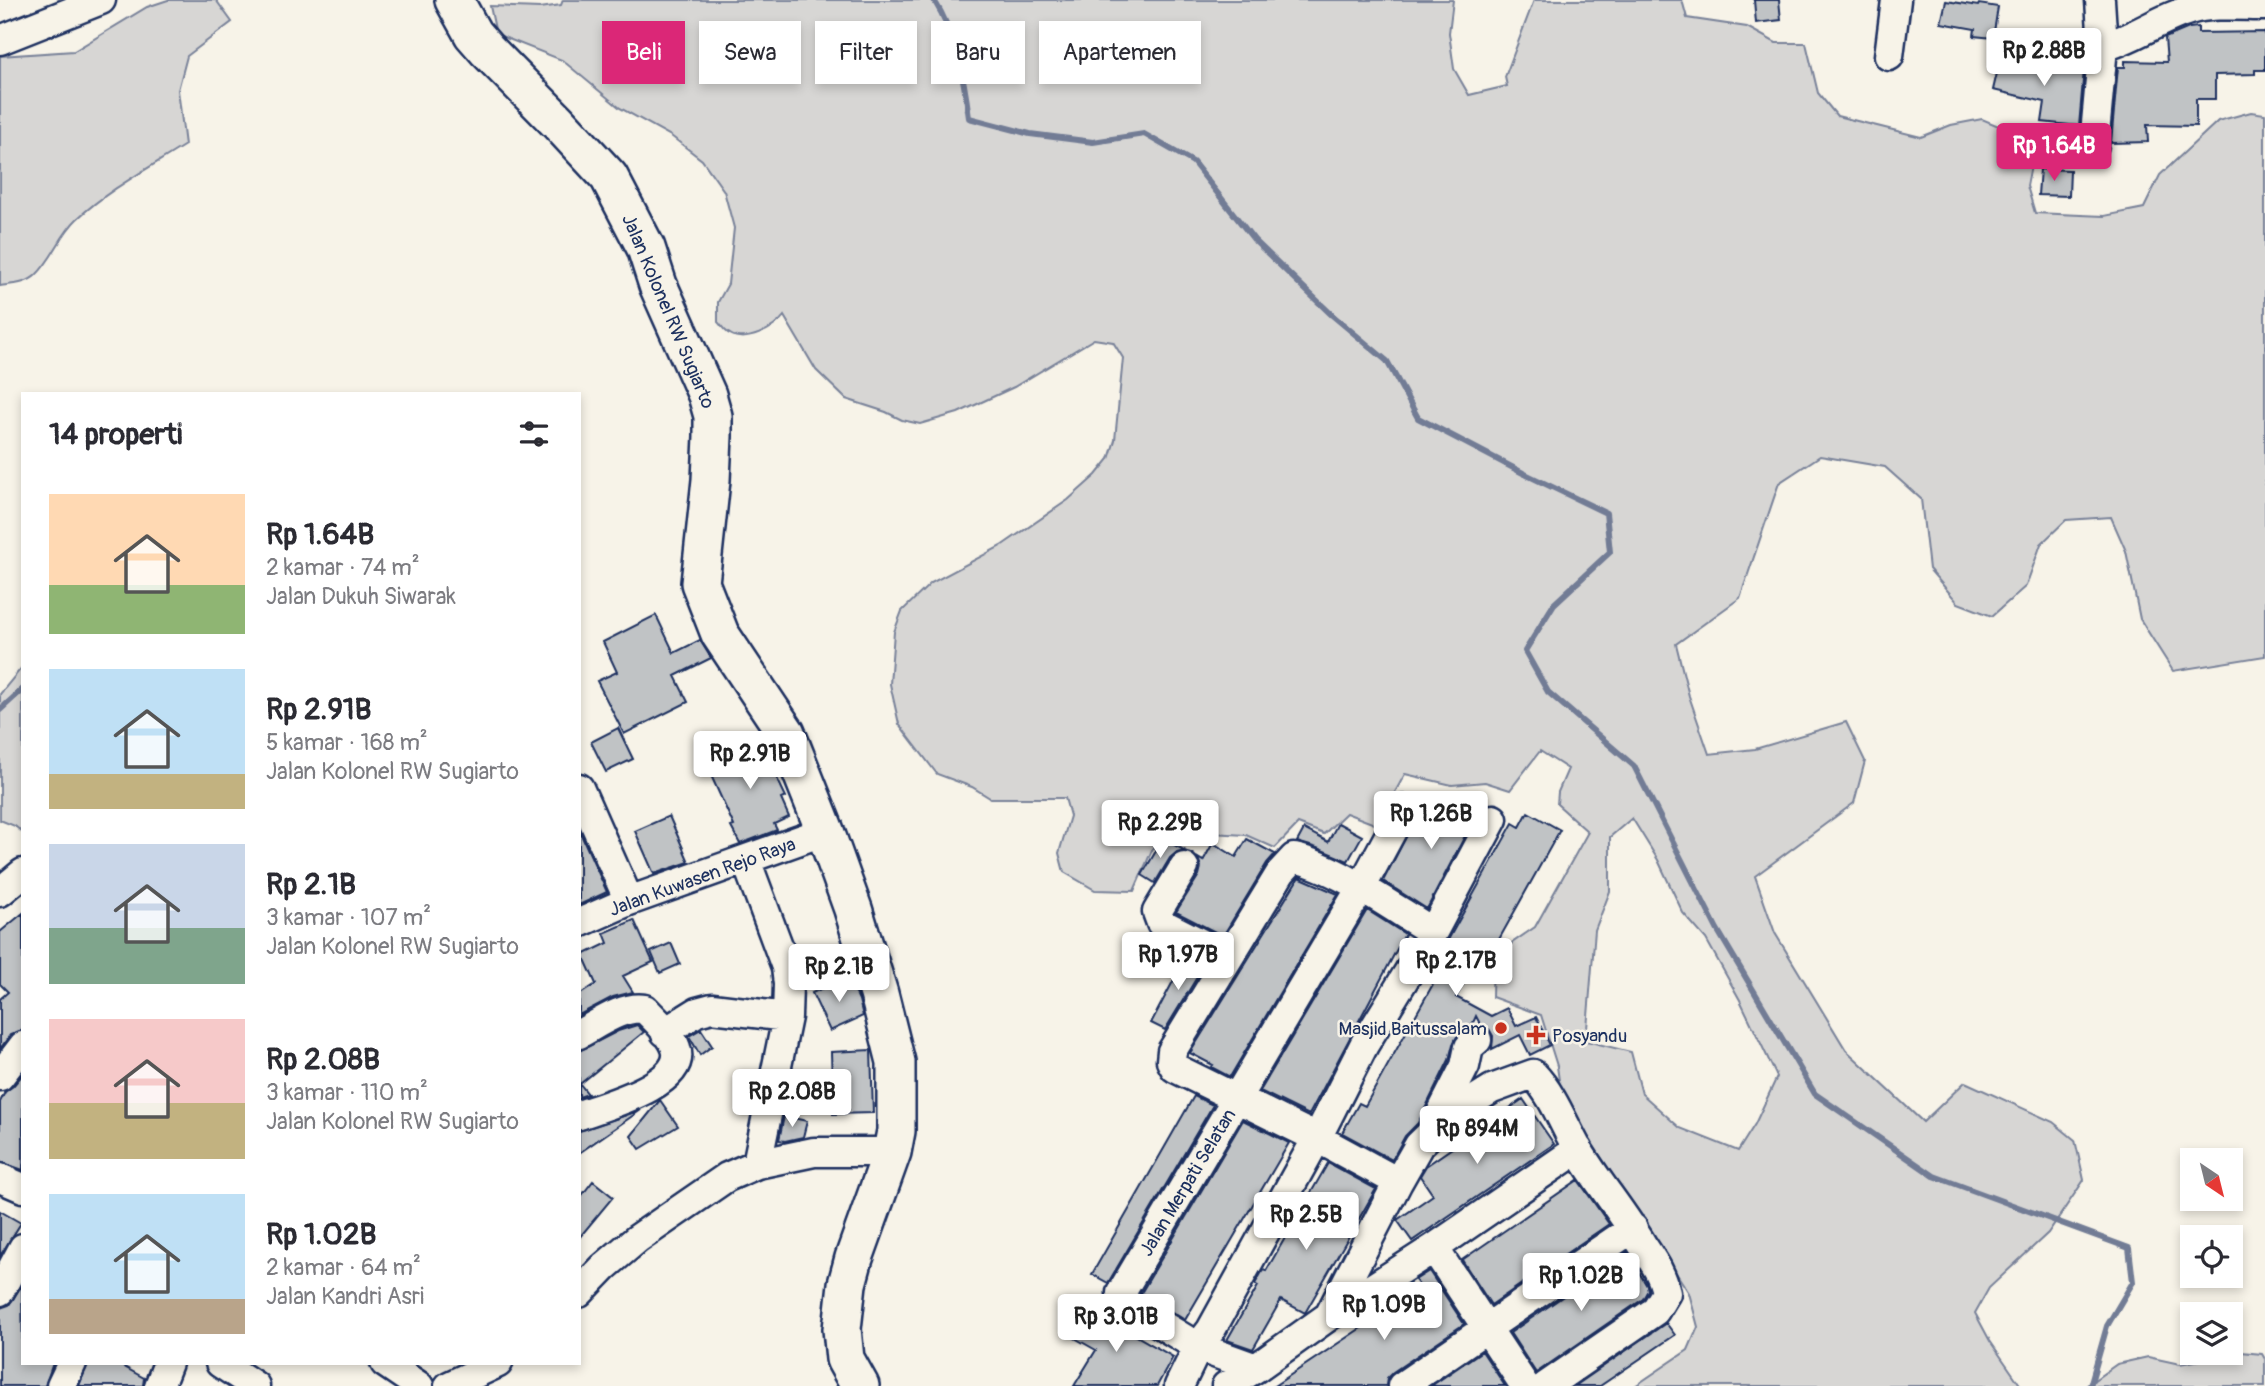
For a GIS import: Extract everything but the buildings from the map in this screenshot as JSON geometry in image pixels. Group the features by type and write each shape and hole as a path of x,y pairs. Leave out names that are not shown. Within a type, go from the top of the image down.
{"main road":[{"name":"Jalan Kolonel RW Sugiarto","path":"454,0 473,34 487,50 609,177 646,248 658,285 707,395 713,416 711,480 700,583 720,634 786,733 857,922 896,1062 896,1131 892,1152 853,1258 847,1284 842,1329 845,1359 860,1386"}],"street":[{"path":"0,40 101,0"},
{"path":"1889,56 1896,0"},
{"path":"2094,145 2103,47 2100,0"},
{"path":"2103,47 2125,41 2189,10 2203,7 2265,6"},
{"path":"581,793 629,901"},
{"path":"1361,888 1403,810"},
{"path":"1179,1386 1198,1347 1211,1330 1317,1138 1364,1045 1433,932 1493,819"},
{"name":"Jalan Kuwasen Rejo Raya","path":"581,922 629,901 825,831"},
{"name":"Jalan Merpati Selatan","path":"1398,1182 1317,1138 1175,1068 1171,1058 1172,1051 1228,957 1281,872 1293,858 1309,862 1361,888 1433,932"},
{"path":"746,860 786,967 788,993 787,1017 757,1164"},
{"path":"1184,867 1157,912 1161,923 1228,957"},
{"path":"0,892 21,875"},
{"name":"Jalan Merpati Selatan","path":"1238,1381 1198,1347 1124,1302 1121,1293 1361,888"},
{"path":"665,1032 697,1012 712,1008 787,1017"},
{"path":"581,1033 624,1011 645,1009 676,1045 678,1059 670,1073 630,1098 581,1114"},
{"path":"1432,1130 1465,1066 1469,1046 1477,1040"},
{"path":"0,1076 21,1049"},
{"path":"1329,1317 1419,1145 1449,1116 1492,1089 1533,1074 1553,1102 1578,1149 1633,1228 1664,1279 1666,1293 1655,1311 1546,1386"},
{"path":"1238,1381 1578,1149"},
{"path":"581,1291 637,1239 727,1177 757,1164 814,1152 892,1152"},
{"path":"0,1178 21,1187"},
{"path":"1402,1386 1633,1228"},
{"path":"1434,1248 1525,1386"},
{"path":"0,1291 21,1252"},
{"path":"61,1386 71,1365"},
{"path":"159,1386 167,1365"},
{"path":"223,1365 247,1384"},
{"path":"388,1365 419,1386"},
{"path":"449,1386 494,1365"}],"shaded area":[{"path":"168,0 216,0 232,22 187,56 178,90 185,145 89,208 71,225 42,269 32,278 0,286 0,56 74,51 147,7"},
{"path":"563,0 1453,0 1449,33 1454,69 1469,95 1507,86 1505,77 1534,0 1682,0 1687,18 1747,27 1776,43 1806,43 1818,93 1837,116 1921,137 1951,125 1982,119 2018,134 2034,150 2027,186 2035,213 2104,216 2144,208 2160,175 2218,121 2251,112 2265,114 2265,656 2173,671 2140,619 2126,551 2111,517 2066,520 2041,544 2026,586 1992,616 1958,603 1929,569 1921,499 1885,467 1820,456 1779,483 1740,598 1676,644 1689,696 1709,754 1755,749 1846,722 1865,761 1854,803 1755,876 1775,933 1846,1050 1923,1122 1965,1082 2053,1122 2075,1140 2084,1180 2048,1233 1989,1288 1975,1313 1990,1341 2021,1386 1635,1386 1688,1350 1698,1327 1689,1293 1561,1095 1557,1066 1541,1015 1492,997 1493,956 1535,927 1588,832 1557,804 1558,792 1568,769 1540,751 1510,790 1485,782 1452,785 1405,774 1377,825 1346,813 1324,834 1298,824 1275,848 1246,835 1211,833 1197,839 1160,832 1134,891 1095,890 1064,872 1059,853 1070,816 1065,798 990,798 972,787 937,774 899,724 890,684 894,632 902,611 931,583 1001,546 1068,500 1096,475 1109,459 1115,440 1123,358 1113,342 1094,339 1014,387 958,413 920,424 846,399 816,370 784,316 774,326 759,334 737,337 728,333 718,322 718,302 728,284 734,228 724,191 702,160 671,136 620,108 562,60 496,34 490,6 540,8 561,5","holes":["1632,818 1658,860 1683,913 1706,939 1740,1000 1777,1077 1755,1124 1738,1151 1680,1128 1642,1094 1631,1052 1586,1041 1595,930 1610,891 1610,837"]},
{"path":"21,668 21,831 0,820 0,694"},
{"path":"2243,1352 2262,1354 2265,1359 2265,1386 2086,1386 2117,1364 2148,1357 2180,1365 2243,1365"}],"waterway":[{"path":"934,0 942,13 958,57 969,118 1030,134 1093,142 1144,134 1193,162 1255,241 1332,315 1387,361 1418,418 1606,513 1610,552 1554,604 1525,651 1548,692 1634,766 1717,929 1815,1094 1934,1176 2129,1248 2133,1282 2107,1326 2090,1386"},
{"path":"0,710 21,691"}],"place":[{"name":"Masjid Baitussalam","path":"1501,1028"},
{"name":"Posyandu","path":"1536,1035"}]}
